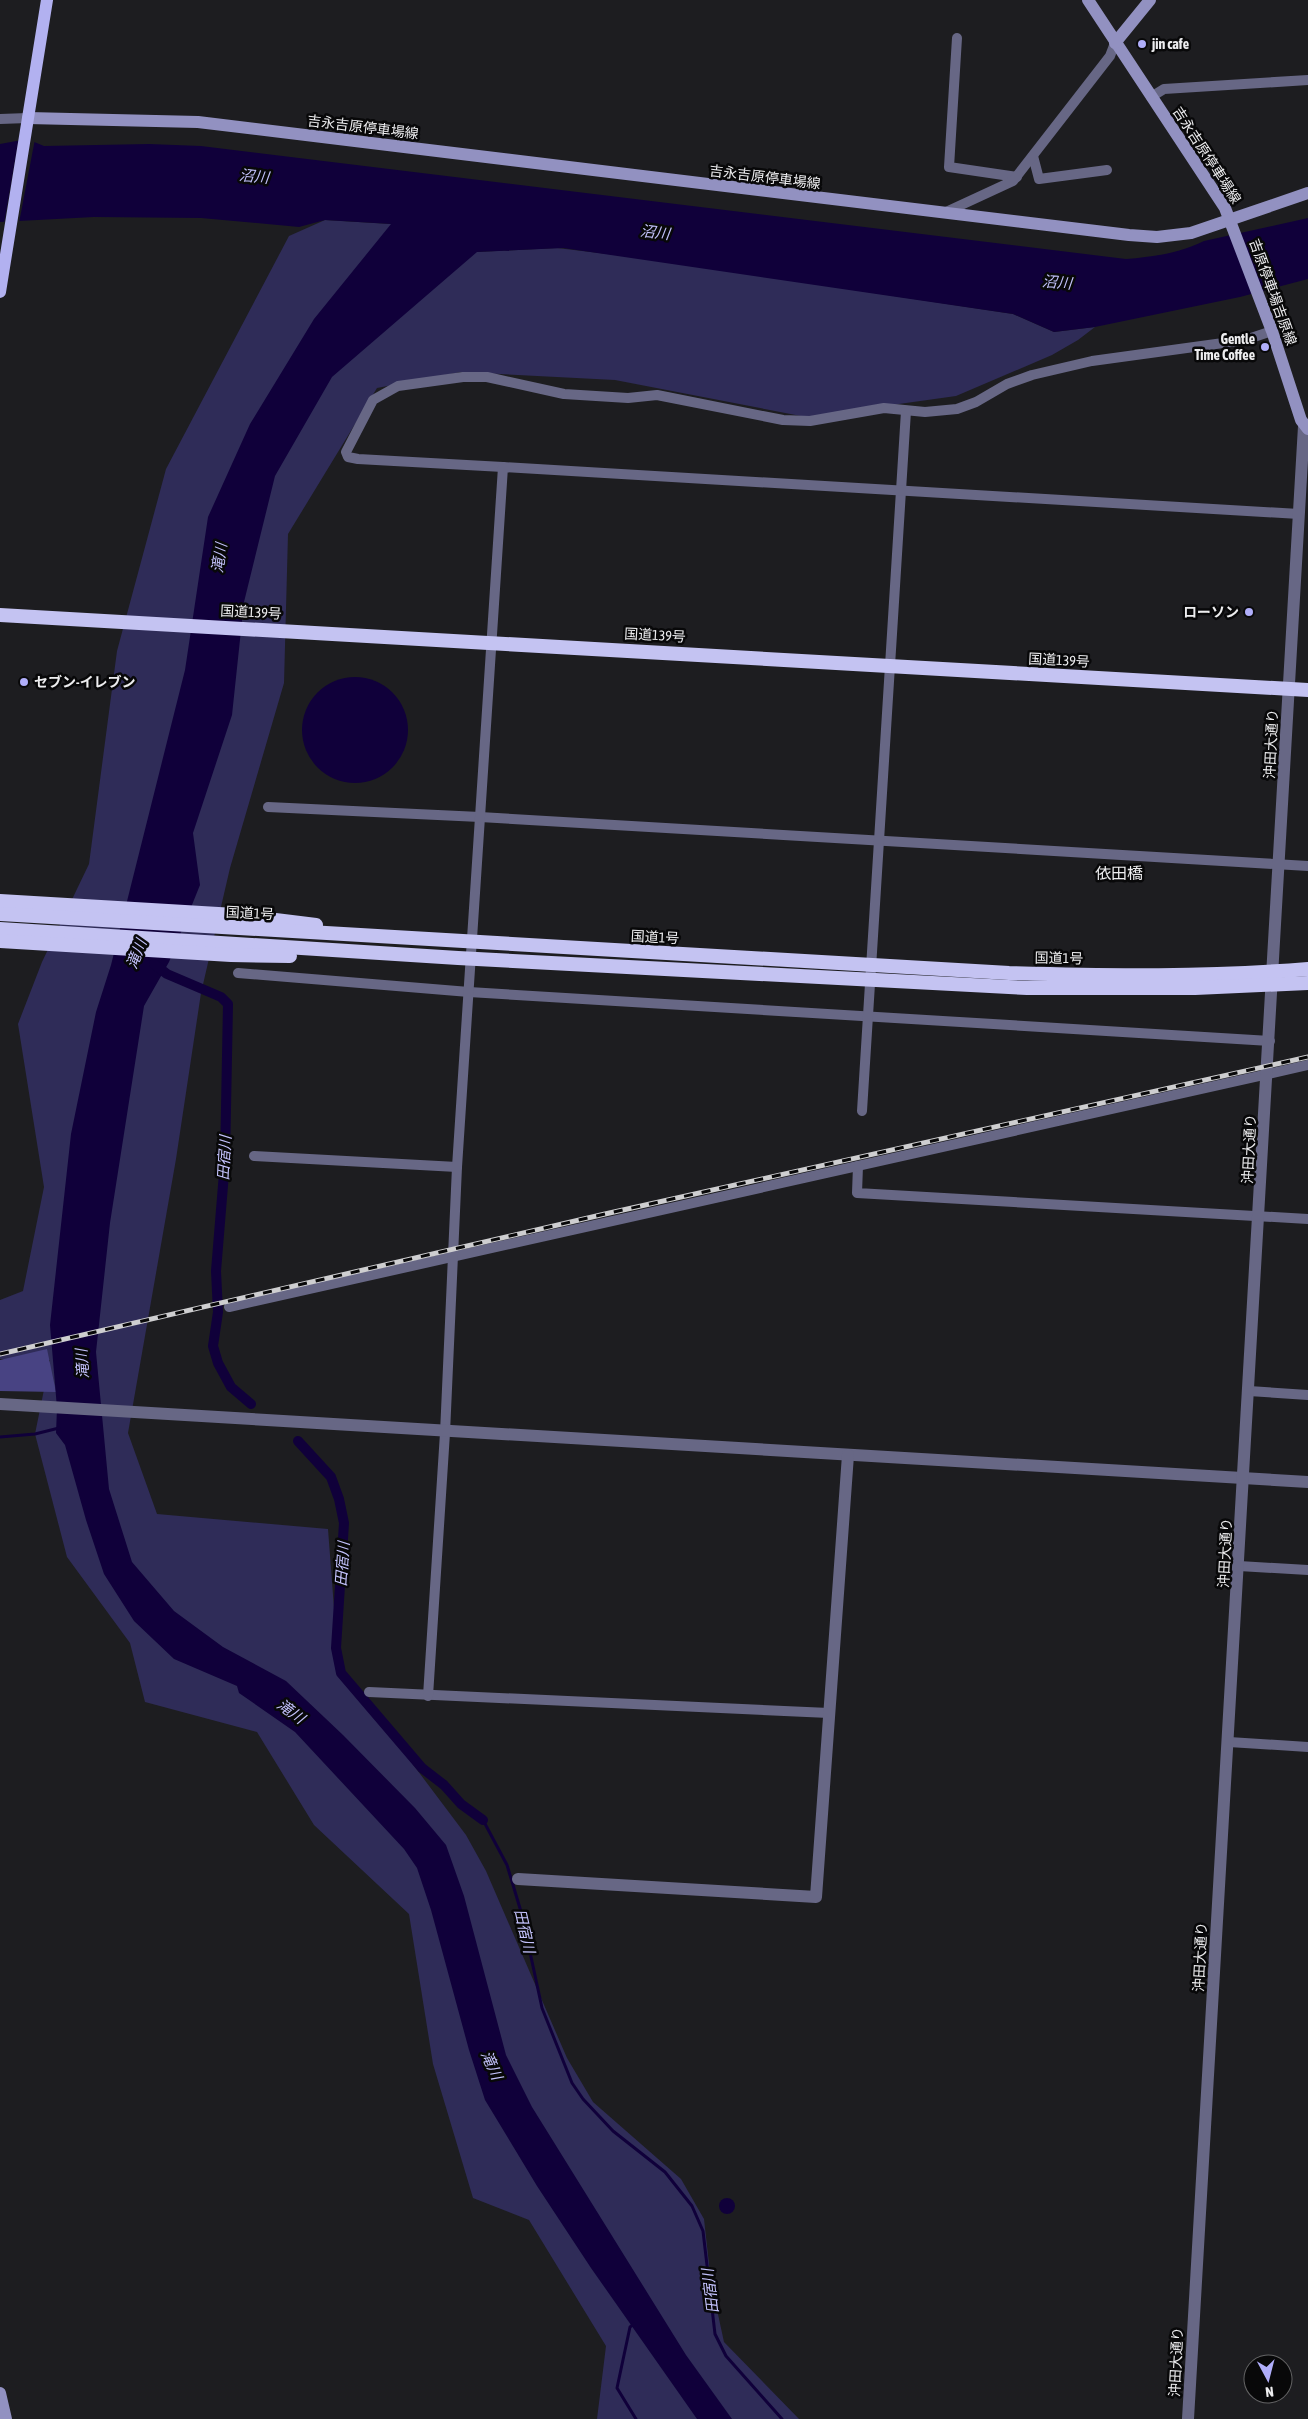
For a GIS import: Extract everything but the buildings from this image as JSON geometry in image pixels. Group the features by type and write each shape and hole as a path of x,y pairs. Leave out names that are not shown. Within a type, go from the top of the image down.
{"highway":[{"name":"国道139号","path":"0,615 150,622 1308,690"},
{"path":"4,900 235,915 457,942"},
{"name":"国道1号","path":"0,914 457,942 1070,975 1193,974 1308,969"},
{"path":"0,929 458,958 1027,988 1195,988 1308,983"},
{"path":"3,943 231,955 458,958"}],"main road":[{"path":"0,292 47,0"},
{"name":"吉永吉原停車場線","path":"28,121 198,122 1129,235 1156,236 1191,233 1233,225 1219,198 1088,0"},
{"path":"1115,43 1150,0"},
{"path":"1233,225 1308,193"},
{"name":"吉原停車場吉原線","path":"1233,225 1306,428"},
{"path":"0,2393 6,2419"}],"street":[{"path":"957,38 949,167 1017,177"},
{"path":"946,212 1006,185 1017,177 1110,56 1115,43"},
{"path":"1151,97 1164,89 1308,80"},
{"path":"0,119 28,121"},
{"path":"1033,156 1039,179 1107,170"},
{"path":"1272,331 1246,340 1092,361 1032,375 1007,384 976,402 957,409 906,411 884,408 828,419 783,420 658,396 628,398 564,394 487,378 463,377 398,386 373,400 346,452 348,457 358,459 1299,514"},
{"path":"862,1111 906,411"},
{"name":"沖田大通り","path":"1188,2419 1260,1216 1299,514 1306,428"},
{"path":"428,1696 444,1433 457,1167 502,467"},
{"path":"268,807 480,817 1308,866"},
{"path":"238,973 469,992 1270,1041"},
{"path":"229,1307 1308,1065"},
{"path":"254,1156 457,1167"},
{"path":"858,1166 857,1193 1308,1219"},
{"path":"1249,1391 1308,1395"},
{"path":"0,1404 444,1433 1308,1482"},
{"path":"518,1879 816,1897 848,1455"},
{"path":"1239,1566 1308,1570"},
{"path":"369,1692 829,1713"},
{"path":"1229,1742 1308,1747"}],"shaded area":[{"path":"325,220 391,224 477,252 557,248 650,259 1013,314 1054,332 1095,327 1078,340 1052,355 956,396 806,417 615,380 461,372 377,388 288,534 284,683 230,868 201,993 176,1159 128,1433 157,1514 328,1529 338,1661 369,1706 466,1835 486,1871 567,2058 593,2102 681,2179 704,2219 711,2282 724,2342 799,2419 597,2419 606,2346 529,2220 473,2198 433,2064 409,1914 314,1825 257,1732 145,1702 130,1643 67,1557 35,1434 50,1360 0,1359 0,1300 23,1291 44,1187 18,1024 42,962 89,864 117,651 166,469 289,236"},
{"path":"47,1349 56,1392 0,1391 0,1360"}],"water":[{"path":"27,139 44,146 149,144 201,146 1126,259 1166,254 1204,241 1308,218 1308,279 1240,297 1095,327 1054,332 1013,314 563,248 477,252 332,377 275,476 244,602 232,715 193,833 200,885 169,962 144,1006 110,1223 96,1352 109,1489 132,1562 174,1611 223,1647 286,1681 343,1735 415,1808 446,1845 464,1896 506,2055 532,2107 686,2355 732,2419 697,2419 591,2268 537,2186 485,2100 469,2050 431,1910 417,1868 404,1849 295,1732 239,1693 237,1686 174,1659 134,1621 104,1574 86,1520 65,1445 56,1433 57,1408 50,1325 71,1134 96,1012 111,965 185,670 208,517 250,424 314,319 391,224 325,220 299,227 201,218 94,217 0,222 0,144"},
{"path":"355,677 375,681 393,692 404,710 408,730 404,750 393,768 375,779 355,783 335,779 317,768 306,750 302,730 306,710 317,692 335,681"},
{"path":"724,2198 730,2198 735,2203 733,2212 724,2214 719,2209 719,2203"}],"pier":[{"path":"28,136 35,139 19,223 4,224 19,137"}],"waterway":[{"name":"田宿川","path":"154,964 167,974 221,997 228,1004 225,1161 216,1271 218,1312 213,1346 218,1363 231,1387 251,1404"},
{"path":"0,1437 35,1434 59,1428"},
{"name":"田宿川","path":"298,1441 331,1477 339,1499 344,1523 336,1648 341,1673 422,1768 444,1785 461,1804 483,1820"},
{"name":"田宿川","path":"483,1820 507,1865 522,1915 542,2008 572,2083 583,2099 613,2131 665,2172 692,2206 703,2231 715,2334 726,2356 782,2419"},
{"path":"634,2324 630,2327 617,2388 636,2419"}],"railway":[{"path":"0,1354 605,1214 1308,1057"}],"place":[{"name":"jin cafe","path":"1142,44"},
{"name":"Gentle Time Coffee","path":"1265,347"},
{"name":"ローソン","path":"1249,612"},
{"name":"セブン-イレブン","path":"24,682"}],"district":[{"name":"依田橋","path":"1119,873"}],"water label":[{"name":"沼川","path":"254,176"},
{"name":"沼川","path":"655,232"},
{"name":"沼川","path":"1057,282"},
{"name":"滝川","path":"219,558"},
{"name":"滝川","path":"136,954"},
{"name":"滝川","path":"82,1364"},
{"name":"滝川","path":"291,1711"},
{"name":"滝川","path":"492,2065"}]}
